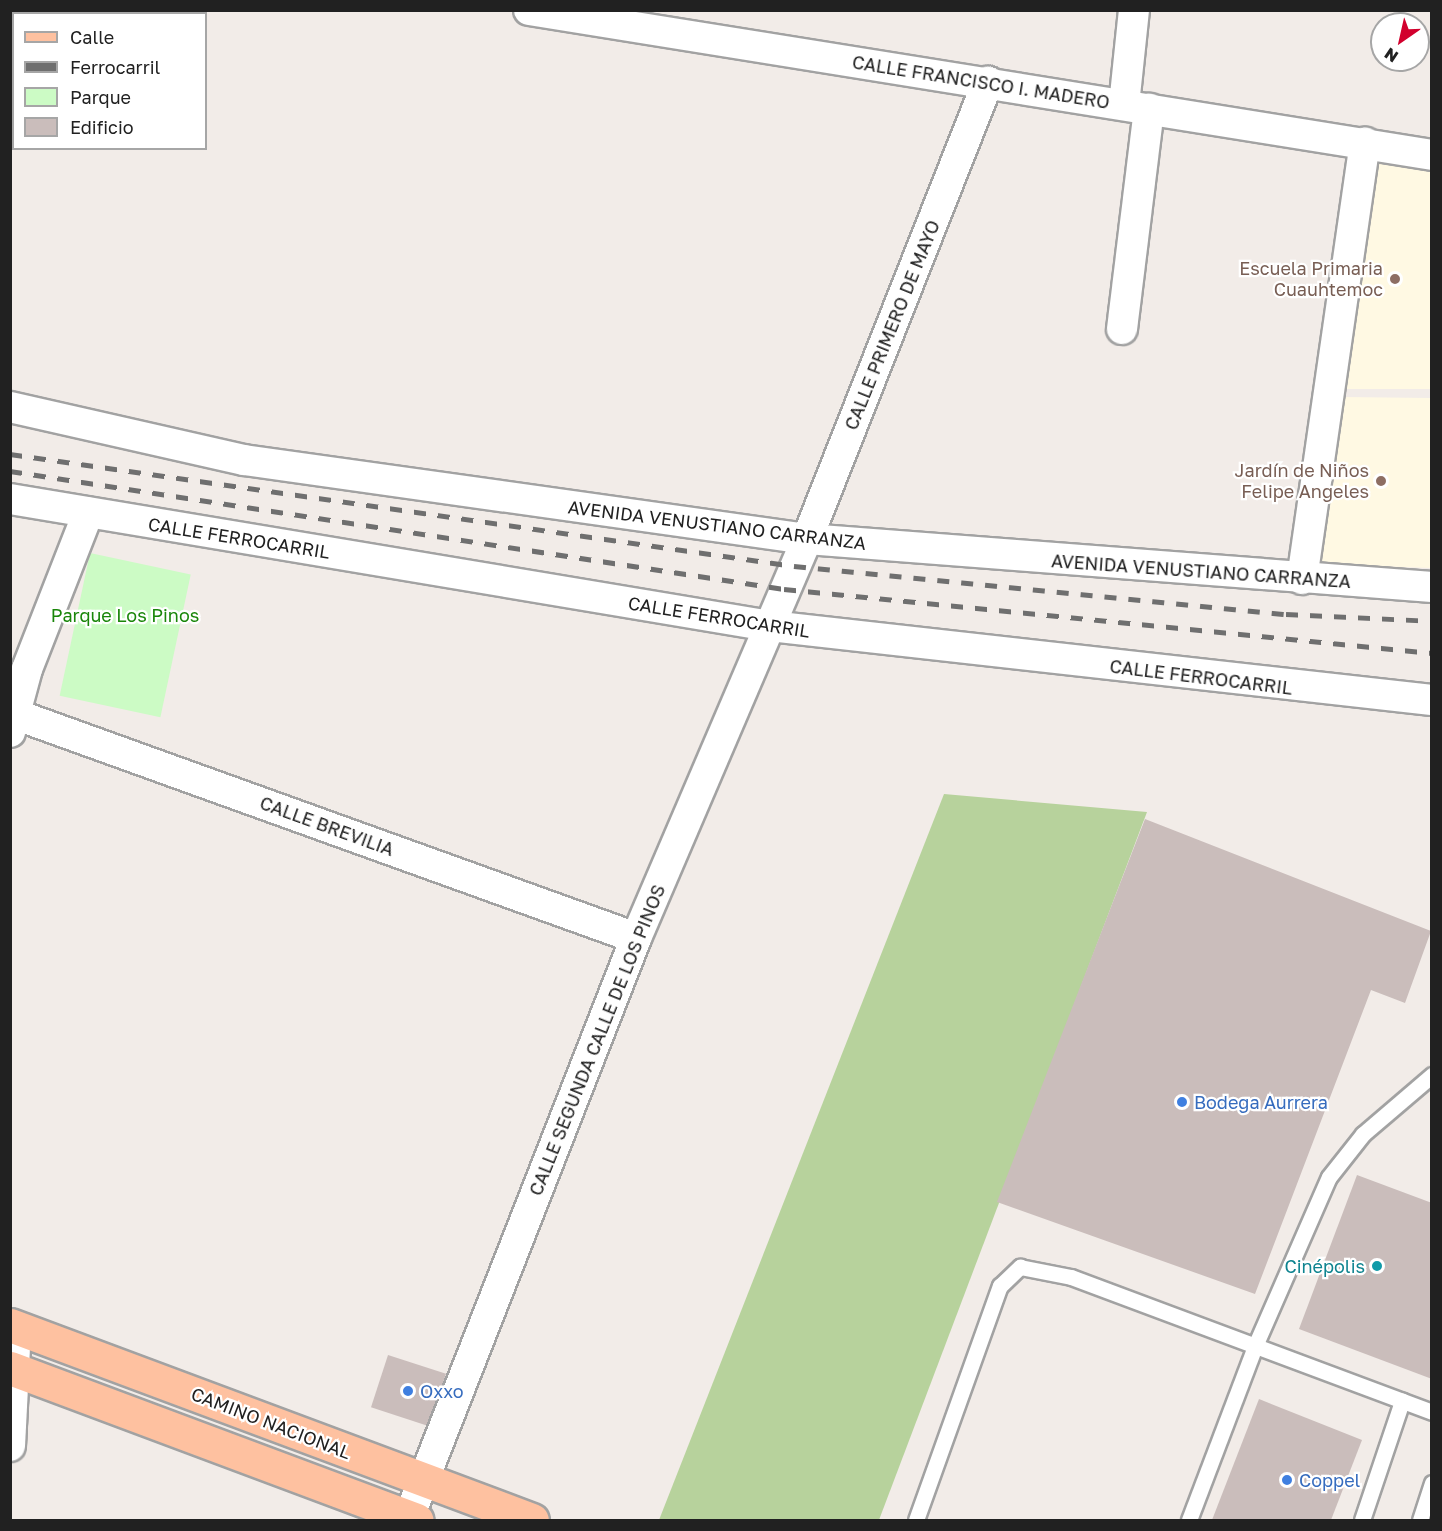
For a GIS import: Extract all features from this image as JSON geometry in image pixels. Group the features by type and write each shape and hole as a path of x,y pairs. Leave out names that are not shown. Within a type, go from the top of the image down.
{"main road":[{"name":"CAMINO NACIONAL","path":"13,1326 532,1521"},
{"path":"12,1369 413,1519"}],"street":[{"name":"CALLE FRANCISCO I. MADERO","path":"529,10 573,14 1431,155"},
{"path":"1122,329 1137,107 1134,10"},
{"name":"CALLE PRIMERO DE MAYO","path":"794,566 807,539 988,82"},
{"path":"1302,579 1365,143"},
{"name":"AVENIDA VENUSTIANO CARRANZA","path":"10,407 244,460 807,539 1302,579 1431,587"},
{"name":"CALLE FERROCARRIL","path":"10,499 770,626 1431,700"},
{"path":"14,723 19,667 88,513"},
{"name":"CALLE SEGUNDA CALLE DE LOS PINOS","path":"413,1519 423,1480 636,938 794,566"},
{"name":"CALLE BREVILIA","path":"14,723 636,938"},
{"path":"10,1446 13,1326"}],"lane":[{"path":"1189,1521 1255,1346 1329,1177 1363,1134 1431,1075"},
{"path":"916,1521 1000,1286 1012,1270 1035,1268 1071,1277 1431,1412"},
{"path":"1362,1521 1402,1401"},
{"path":"1420,1521 1431,1483"}],"shaded area":[{"name":"Escuela Primaria Cuauhtemoc","path":"1374,160 1431,170 1431,389 1344,389"},
{"name":"Jardín de Niños Felipe Angeles","path":"1342,397 1431,398 1431,568 1320,564"}],"green space":[{"name":"Parque Los Pinos","path":"90,553 191,574 160,717 60,696"},
{"path":"944,794 1147,812 879,1520 659,1520"}],"building":[{"name":"Bodega Aurrera","path":"1145,819 1431,931 1405,1003 1371,990 1255,1294 997,1202"},
{"name":"Cinépolis","path":"1357,1175 1432,1203 1432,1379 1299,1329"},
{"name":"Oxxo","path":"388,1355 446,1374 429,1426 371,1407"},
{"name":"Coppel","path":"1259,1399 1362,1440 1331,1520 1212,1520"}],"railway":[{"path":"10,454 794,566 1286,614 1432,621"},
{"path":"10,471 784,589 1432,653"}],"place":[{"name":"Escuela Primaria Cuauhtemoc","path":"1395,279"},
{"name":"Jardín de Niños Felipe Angeles","path":"1381,481"},
{"name":"Bodega Aurrera","path":"1182,1102"},
{"name":"Cinépolis","path":"1377,1266"},
{"name":"Oxxo","path":"408,1391"},
{"name":"Coppel","path":"1287,1480"}]}
